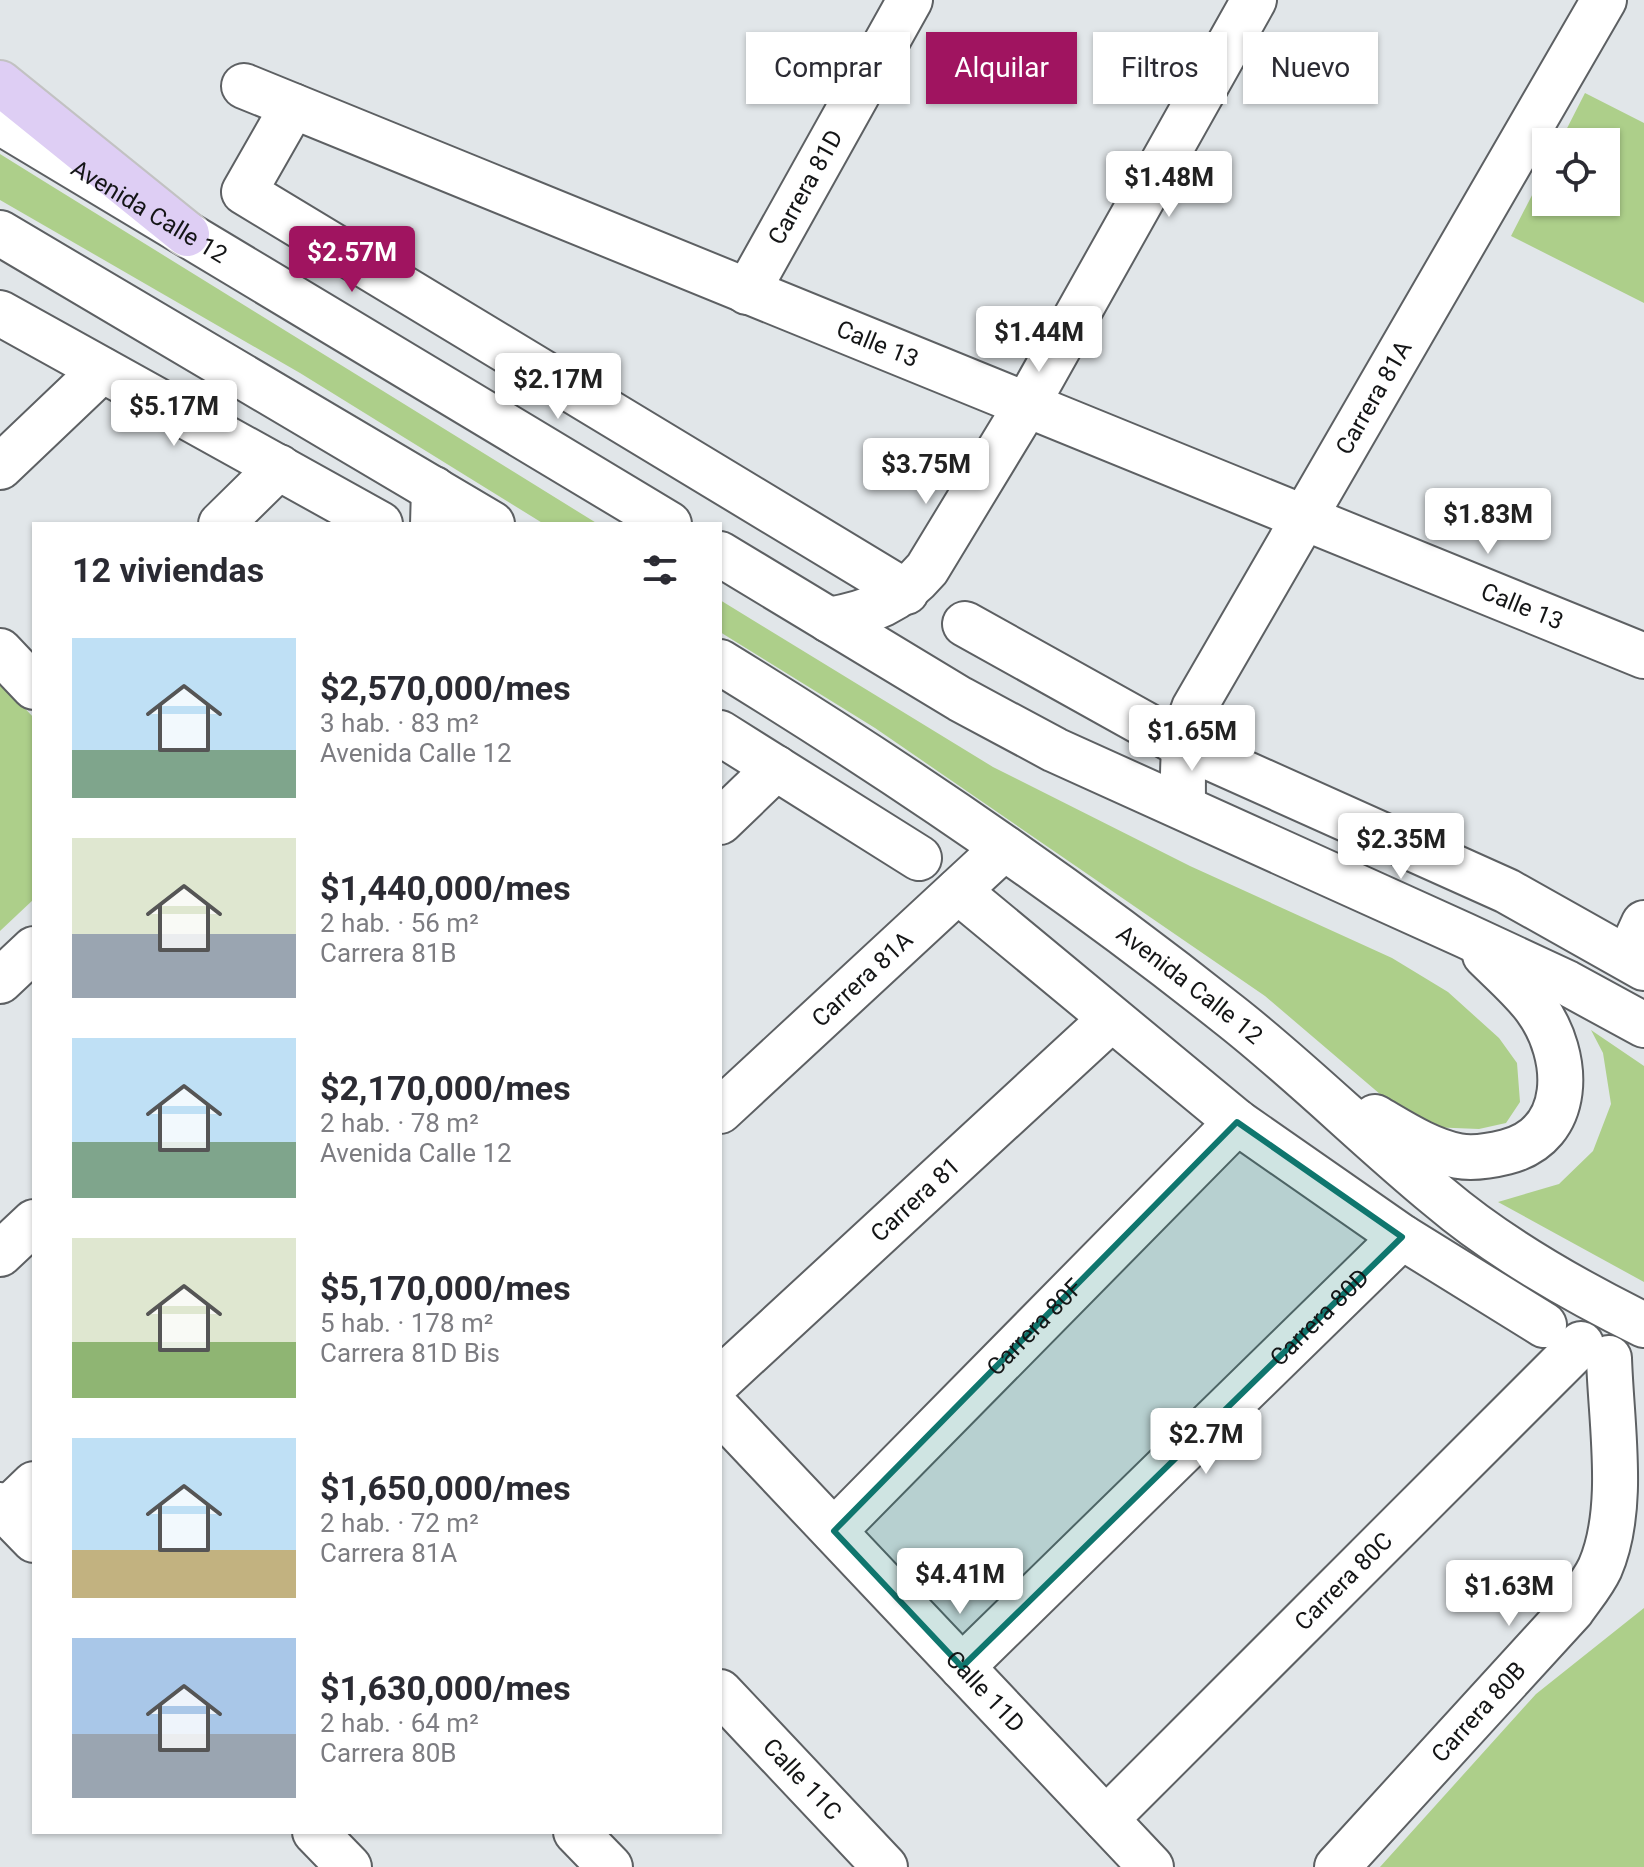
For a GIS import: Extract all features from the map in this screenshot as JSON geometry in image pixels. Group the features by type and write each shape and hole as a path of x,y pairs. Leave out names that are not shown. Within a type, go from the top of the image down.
{"main road":[{"path":"0,83 187,234"}],"street":[{"name":"Carrera 81D","path":"747,292 910,0"},
{"path":"829,620 861,615 906,592 927,569 1026,406 1254,0"},
{"name":"Carrera 81A","path":"1183,806 1184,746 1194,708 1604,0"},
{"name":"Calle 13","path":"244,86 1644,656"},
{"path":"293,106 244,192 906,592"},
{"name":"Avenida Calle 12","path":"0,122 666,522"},
{"path":"0,233 433,506 485,522"},
{"path":"0,313 376,522"},
{"path":"0,467 102,370"},
{"path":"223,522 279,467"},
{"path":"722,555 1014,729 1464,935 1644,1025"},
{"path":"965,624 1184,746 1639,950"},
{"path":"0,651 32,685"},
{"name":"Avenida Calle 12","path":"722,663 875,759 1168,967 1290,1067 1440,1199 1512,1250 1644,1325"},
{"path":"722,734 919,858"},
{"path":"722,820 776,768"},
{"name":"Carrera 81A","path":"722,1109 1004,848"},
{"path":"958,891 1110,1020 1237,1122 1402,1237 1578,1343"},
{"path":"1290,1067 1422,1144 1458,1156 1485,1158 1515,1150 1540,1135 1553,1121 1563,1086 1559,1054 1536,1008 1464,935"},
{"path":"0,981 32,951"},
{"name":"Carrera 81","path":"722,1378 1110,1020"},
{"name":"Carrera 80F","path":"834,1531 1237,1122"},
{"path":"0,1254 32,1224"},
{"name":"Carrera 80D","path":"962,1667 1402,1237"},
{"name":"Carrera 80C","path":"1106,1819 1578,1343"},
{"name":"Carrera 80B","path":"1337,1867 1572,1610 1599,1571 1610,1540 1617,1493 1578,1343"},
{"name":"Calle 11D","path":"722,1413 1151,1867"},
{"name":"Calle 11C","path":"722,1694 885,1867"},
{"path":"317,1834 349,1867"},
{"path":"578,1834 610,1867"}],"highlighted area":[{"path":"1237,1122 1402,1237 962,1667 834,1531"}],"green space":[{"path":"1585,93 1644,123 1644,303 1511,236 1532,195 1532,216 1620,216 1620,128 1567,128"},
{"path":"0,154 595,522 541,522 300,373 0,200"},
{"path":"722,601 993,767 1190,866 1392,958 1448,992 1499,1038 1517,1063 1520,1102 1506,1123 1479,1129 1429,1127 1394,1106 1265,996 875,728 722,633"},
{"path":"0,682 32,716 32,901 0,931"},
{"path":"1591,1030 1644,1066 1644,1282 1498,1202 1559,1184 1593,1151 1611,1104 1603,1053"},
{"path":"1644,1608 1644,1867 1380,1867 1536,1694"}]}
